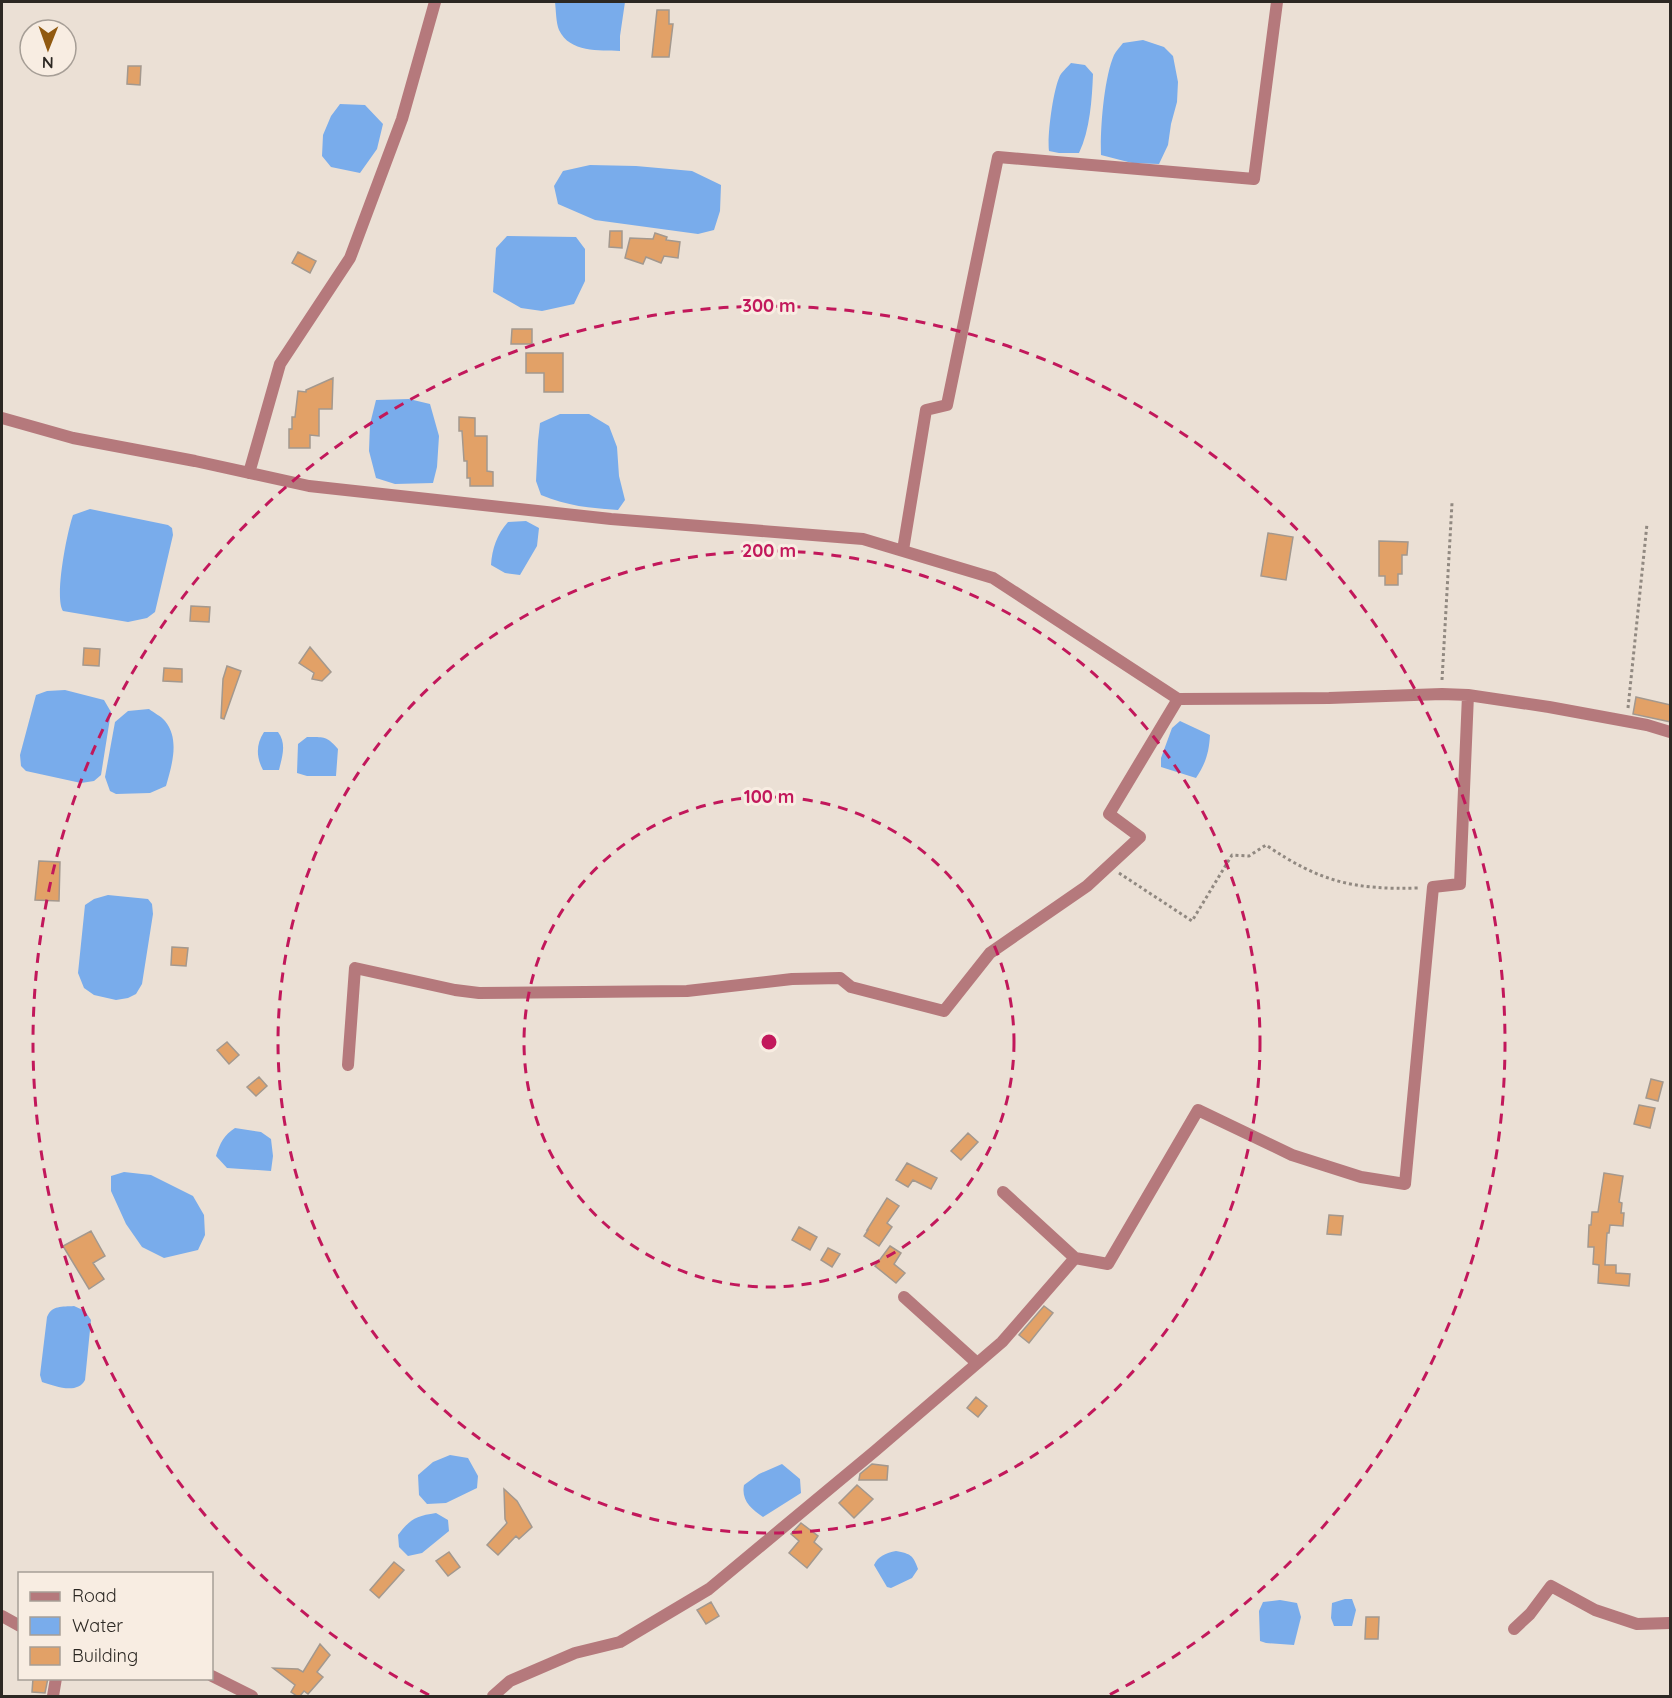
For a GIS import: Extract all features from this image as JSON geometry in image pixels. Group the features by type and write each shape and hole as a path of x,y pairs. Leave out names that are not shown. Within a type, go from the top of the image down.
{"street":[{"path":"249,473 280,364 350,258 402,119 435,2"},
{"path":"903,550 926,410 947,405 998,157 1254,179 1277,2"},
{"path":"2,418 73,438 309,486 599,518 863,539 993,578 1178,699 1329,699 1442,694 1549,707 1647,725 1671,732"},
{"path":"1003,1192 1075,1258 1108,1264 1198,1110 1292,1155 1361,1177 1405,1184 1433,887 1460,884 1468,696"},
{"path":"348,1065 355,968 455,990 479,993 687,991 792,979 840,978 851,987 944,1011 990,953 1088,886 1140,837 1109,814 1178,699"},
{"path":"493,1696 510,1681 575,1653 620,1642 709,1588 875,1451 1002,1342 1075,1258"},
{"path":"904,1297 977,1363"},
{"path":"1514,1629 1530,1614 1551,1586 1595,1610 1637,1624 1671,1623"},
{"path":"2,1616 18,1625"},
{"path":"213,1676 252,1696"},
{"path":"53,1696 56,1680"}],"path":[{"path":"1442,694 1452,503"},
{"path":"1626,722 1647,524"},
{"path":"1108,866 1192,921 1232,855 1249,856 1266,845 1290,862 1313,873 1351,886 1399,889 1433,887"}],"water":[{"path":"555,2 625,2 620,51 586,49 570,43 559,30"},
{"path":"1143,40 1164,47 1173,56 1178,82 1177,102 1168,145 1159,164 1132,163 1101,155 1103,104 1114,55 1123,43"},
{"path":"1071,63 1085,65 1093,74 1090,114 1079,153 1059,153 1049,151 1051,114 1059,78"},
{"path":"340,104 365,105 383,124 377,149 360,173 331,167 322,156 323,135 331,116"},
{"path":"590,165 692,171 721,185 720,211 714,230 698,234 595,220 558,204 554,186 563,171"},
{"path":"507,236 576,237 585,249 585,281 574,304 542,311 521,308 493,292 496,248"},
{"path":"409,399 430,404 439,436 437,467 433,483 395,484 376,478 369,451 370,424 376,400"},
{"path":"560,414 589,414 609,426 617,447 619,476 625,500 618,510 579,506 541,495 536,481 540,423"},
{"path":"90,509 168,525 172,528 173,535 155,612 147,618 128,622 63,611 60,593 61,579 70,523 73,515"},
{"path":"526,521 539,528 537,546 520,575 505,573 491,565 496,542 504,527 508,522"},
{"path":"65,690 104,700 111,712 101,775 94,781 81,783 26,771 21,766 20,755 36,695 47,691"},
{"path":"149,709 165,721 172,736 173,752 166,786 150,793 116,794 110,791 105,777 115,722 128,711"},
{"path":"1180,721 1210,735 1206,757 1196,778 1161,767 1161,758 1172,728"},
{"path":"264,732 278,732 281,737 283,751 279,770 263,770 261,765 258,746"},
{"path":"307,737 325,738 338,749 336,776 307,776 297,773 298,744"},
{"path":"108,895 148,899 152,904 153,914 142,984 136,994 116,1000 94,995 84,988 78,973 85,905 94,899"},
{"path":"235,1128 261,1132 271,1139 273,1156 271,1171 227,1168 216,1156 223,1140"},
{"path":"124,1172 151,1175 193,1196 204,1215 205,1235 198,1250 164,1258 142,1247 126,1224 111,1191 111,1176"},
{"path":"74,1306 85,1311 91,1320 85,1380 77,1387 65,1388 42,1382 40,1375 47,1317 52,1310"},
{"path":"450,1455 468,1458 478,1476 477,1488 446,1503 427,1504 419,1495 418,1475 433,1462"},
{"path":"782,1464 800,1479 801,1493 763,1517 748,1504 744,1495 744,1485 759,1474"},
{"path":"436,1513 448,1520 449,1531 422,1553 408,1556 399,1547 398,1535 414,1519"},
{"path":"896,1551 911,1556 918,1569 912,1578 891,1588 887,1587 874,1565 883,1555"},
{"path":"1352,1599 1356,1610 1352,1626 1334,1626 1331,1618 1332,1603"},
{"path":"1280,1600 1297,1603 1301,1617 1294,1645 1260,1641 1259,1611 1263,1602"}],"building":[{"path":"657,10 669,10 669,24 673,24 669,57 652,57"},
{"path":"128,66 141,66 140,85 127,84"},
{"path":"610,231 622,231 622,248 609,247"},
{"path":"655,233 667,237 666,240 680,242 678,258 664,256 661,263 646,257 643,264 625,258 630,238 653,239"},
{"path":"298,252 316,261 310,273 292,263"},
{"path":"512,329 532,329 532,344 511,344"},
{"path":"526,353 563,353 563,392 544,392 544,373 526,373"},
{"path":"333,378 332,409 319,409 319,436 310,435 310,448 289,448 289,429 292,429 292,417 295,417 298,391 306,392"},
{"path":"459,417 475,418 475,436 487,436 487,471 493,472 493,486 470,486 470,478 467,478 467,461 464,461 462,431 459,431"},
{"path":"1268,533 1293,537 1286,580 1261,576"},
{"path":"1379,541 1408,542 1407,555 1402,555 1402,574 1398,574 1398,585 1385,585 1385,576 1379,576"},
{"path":"191,606 210,607 209,622 190,621"},
{"path":"310,647 331,672 322,681 312,679 314,673 299,663"},
{"path":"84,648 100,649 99,666 83,665"},
{"path":"227,666 241,671 224,719 221,718 223,679"},
{"path":"164,668 182,669 182,682 163,681"},
{"path":"1636,697 1671,705 1671,722 1633,714"},
{"path":"39,861 60,862 59,901 35,900"},
{"path":"172,947 188,948 186,966 171,965"},
{"path":"227,1042 239,1055 229,1064 217,1050"},
{"path":"259,1077 267,1086 256,1096 247,1087"},
{"path":"1651,1079 1663,1082 1658,1101 1646,1098"},
{"path":"1639,1105 1655,1108 1650,1128 1634,1124"},
{"path":"968,1133 978,1142 961,1160 951,1151"},
{"path":"907,1163 937,1178 931,1189 913,1180 908,1187 896,1180"},
{"path":"1604,1173 1623,1176 1619,1202 1622,1203 1621,1213 1624,1213 1623,1226 1610,1225 1609,1233 1607,1233 1605,1265 1616,1265 1616,1273 1630,1274 1629,1286 1598,1283 1599,1265 1593,1264 1594,1247 1588,1247 1589,1225 1591,1225 1592,1212 1598,1212"},
{"path":"887,1198 899,1206 887,1223 892,1227 879,1246 864,1236"},
{"path":"1329,1215 1343,1216 1341,1235 1327,1234"},
{"path":"799,1227 817,1237 810,1250 792,1240"},
{"path":"91,1231 105,1256 93,1263 104,1279 89,1289 63,1246"},
{"path":"890,1246 901,1253 894,1264 905,1273 896,1283 875,1266"},
{"path":"828,1248 840,1254 832,1267 821,1260"},
{"path":"1044,1306 1053,1313 1029,1343 1019,1335"},
{"path":"976,1397 987,1406 978,1417 967,1408"},
{"path":"872,1464 888,1466 887,1480 859,1480 860,1474"},
{"path":"857,1485 873,1499 854,1518 839,1503"},
{"path":"504,1489 517,1501 532,1527 519,1539 516,1536 498,1555 487,1545 507,1523"},
{"path":"801,1523 818,1536 814,1542 822,1549 807,1568 789,1553 799,1541 791,1534"},
{"path":"449,1552 460,1567 448,1576 436,1561"},
{"path":"394,1562 404,1570 379,1598 370,1590"},
{"path":"711,1602 719,1616 706,1624 697,1610"},
{"path":"1366,1617 1379,1617 1378,1639 1365,1639"},
{"path":"320,1644 330,1655 317,1672 323,1677 308,1694 304,1691 297,1696 291,1692 295,1685 273,1668 298,1669 303,1672"},
{"path":"33,1680 48,1680 45,1693 32,1692"}]}
